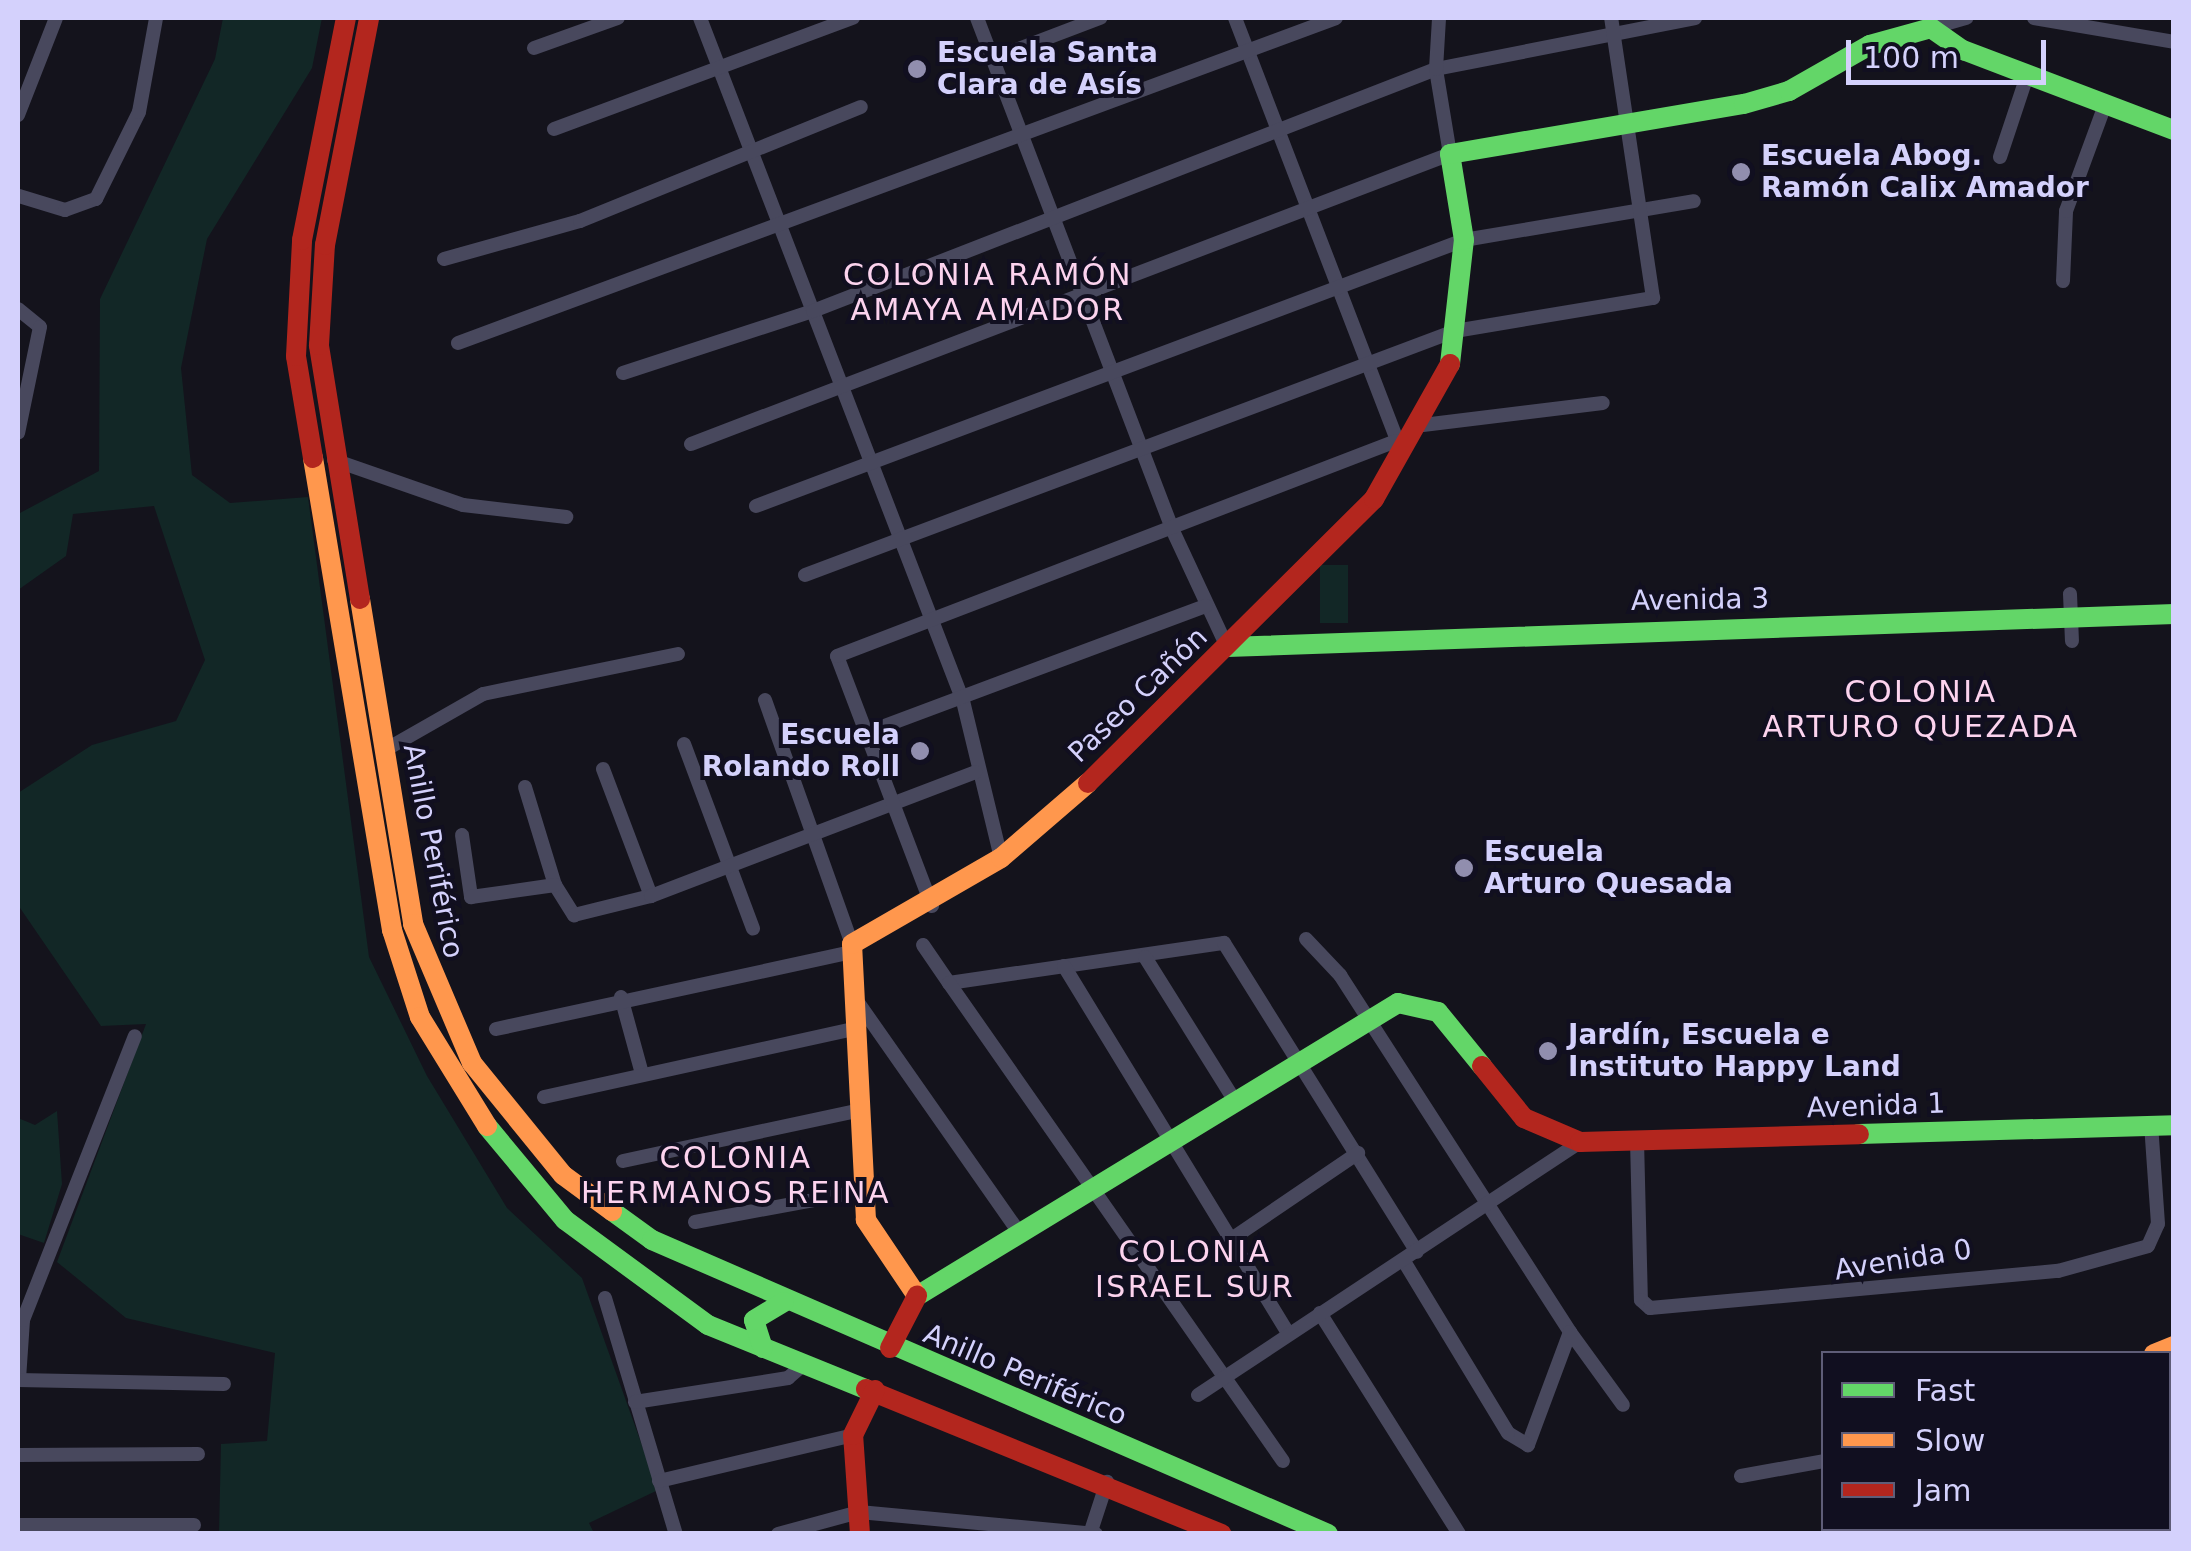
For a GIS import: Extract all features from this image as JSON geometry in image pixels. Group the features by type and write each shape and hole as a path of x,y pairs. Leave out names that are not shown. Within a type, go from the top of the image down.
{"main road":[{"name":"Anillo Periférico","path":"346,18 302,240 296,356 404,977 462,1095 554,1208 640,1283 764,1348 1107,1482 1222,1534"},
{"name":"Anillo Periférico","path":"369,18 325,244 319,346 334,460 384,750 429,977 496,1100 562,1175 615,1216 784,1302 1328,1534"},
{"path":"1450,154 1790,91 1870,44 1932,28 2026,76 2174,130"},
{"name":"Paseo Cañón","path":"851,949 932,906 1000,858 1228,647 1374,499 1400,448 1423,426 1455,331 1464,240 1450,154"},
{"name":"Avenida 3","path":"1228,647 2174,614"},
{"path":"851,949 862,1191 880,1249 917,1296"},
{"path":"890,1348 917,1296 1398,1003 1438,1012 1524,1118 1580,1142"},
{"name":"Avenida 1","path":"1580,1142 2174,1124"},
{"path":"764,1348 754,1320 784,1302"},
{"path":"860,1523 853,1435 874,1390"},
{"path":"1201,1524 1224,1507 1218,1487"},
{"path":"2164,1534 2174,1530"}],"street":[{"path":"18,115 56,18"},
{"path":"18,193 65,210 96,200 138,112 156,18"},
{"path":"534,48 618,18"},
{"path":"700,18 962,701 975,772 1000,858"},
{"path":"554,129 853,18"},
{"path":"977,18 1173,530 1228,647"},
{"path":"992,59 1100,18"},
{"path":"932,906 863,734 837,656 1400,448 1235,18"},
{"path":"458,344 783,230 1336,18"},
{"name":"Paseo Cañón","path":"1439,18 1436,69 1450,154"},
{"path":"804,575 904,542 1455,331 1653,298 1644,210 1612,18"},
{"path":"623,374 814,311 1436,69 1695,18"},
{"path":"1932,28 1967,18"},
{"path":"2034,18 2174,42"},
{"path":"2000,157 2026,76"},
{"path":"2063,281 2066,211 2105,105"},
{"path":"444,259 580,221 861,108"},
{"path":"690,444 1309,212 1450,154"},
{"path":"756,506 873,466 1337,284 1464,240 1694,201"},
{"path":"18,310 40,327 18,433"},
{"path":"1423,426 1603,404"},
{"path":"334,460 463,505 566,516"},
{"path":"2070,594 2072,640"},
{"path":"863,734 962,701 1206,606"},
{"path":"384,750 483,694 678,654"},
{"path":"496,1029 851,949 765,700"},
{"path":"684,744 754,929"},
{"path":"603,769 651,896"},
{"path":"526,787 554,885 574,915 651,896 810,830 975,772"},
{"path":"462,834 471,897 554,885"},
{"path":"1306,940 1368,1018 1570,1332 1622,1405"},
{"path":"949,983 1146,958 1224,943 1418,1252"},
{"path":"923,945 1284,1461"},
{"path":"1146,958 1235,1101"},
{"path":"1064,966 1167,1143 1288,1332"},
{"path":"851,992 1020,1234"},
{"path":"622,998 642,1074"},
{"path":"544,1097 852,1029"},
{"path":"135,1036 23,1320 18,1380 224,1384"},
{"path":"623,1160 856,1111"},
{"name":"Avenida 0","path":"1637,1140 1641,1300 1650,1308 1805,1300 1973,1272 2058,1272 2148,1246 2158,1224 2151,1125"},
{"path":"1198,1396 1223,1374 1418,1252 1580,1142"},
{"path":"1230,1240 1358,1153"},
{"path":"695,1222 862,1191"},
{"path":"1404,1261 1519,1448 1532,1438 1570,1332"},
{"path":"606,1298 676,1534"},
{"path":"1320,1313 1459,1534"},
{"path":"635,1402 788,1378 804,1364"},
{"path":"658,1481 853,1435"},
{"path":"18,1455 198,1454"},
{"path":"1742,1476 1821,1462"},
{"path":"778,1534 860,1523 1092,1533 1107,1482"},
{"path":"18,1525 194,1525"}],"green space":[{"path":"223,18 322,18 312,68 207,239 181,368 192,475 230,503 308,497 369,957 427,1076 507,1208 582,1278 658,1490 589,1523 594,1533 219,1533 221,1444 267,1441 275,1353 126,1318 57,1262 146,1024 101,1026 18,905 18,793 92,745 176,721 205,660 154,506 73,514 66,556 18,590 18,514 99,471 100,299 215,59"},
{"path":"1320,565 1348,565 1348,623 1320,623"},
{"path":"57,1111 62,1184 44,1243 18,1234 18,1118 35,1125"}],"traffic: fast":[{"path":"1450,364 1464,240 1450,154 1744,104 1789,91 1870,45 1931,28 1963,50 2174,130"},
{"path":"1227,647 2174,614"},
{"path":"917,1296 1398,1003 1438,1012 1482,1066"},
{"path":"1859,1134 2174,1125"},
{"path":"487,1126 565,1220 708,1325 866,1389"},
{"path":"612,1211 652,1240 1328,1534"},
{"path":"763,1348 754,1320 784,1302"},
{"path":"2021,1534 2028,1531"}],"traffic: slow":[{"path":"313,458 392,930 420,1017 487,1126"},
{"path":"360,599 413,924 472,1063 563,1175 612,1211"},
{"path":"917,1296 866,1220 852,944 1001,858 1088,783"},
{"path":"2162,1351 2174,1346"},
{"path":"2164,1534 2174,1530"},
{"path":"2119,1534 2127,1531"}],"traffic: jam":[{"path":"313,458 296,356 302,240 346,18"},
{"path":"360,599 319,345 325,245 369,18"},
{"path":"1088,783 1374,499 1450,364"},
{"path":"1482,1066 1524,1118 1580,1142 1859,1134"},
{"path":"890,1348 917,1296"},
{"path":"866,1389 1222,1534"},
{"path":"860,1534 853,1435 875,1390"}],"place":[{"name":"Escuela Santa Clara de Asís","path":"917,69"},
{"name":"Escuela Abog. Ramón Calix Amador","path":"1741,172"},
{"name":"Escuela Rolando Roll","path":"920,751"},
{"name":"Escuela Arturo Quesada","path":"1464,868"},
{"name":"Jardín, Escuela e Instituto Happy Land","path":"1548,1051"}],"district":[{"name":"COLONIA RAMÓN AMAYA AMADOR","path":"988,292"},
{"name":"COLONIA ARTURO QUEZADA","path":"1921,709"},
{"name":"COLONIA HERMANOS REINA","path":"736,1175"},
{"name":"COLONIA ISRAEL SUR","path":"1195,1269"}]}
